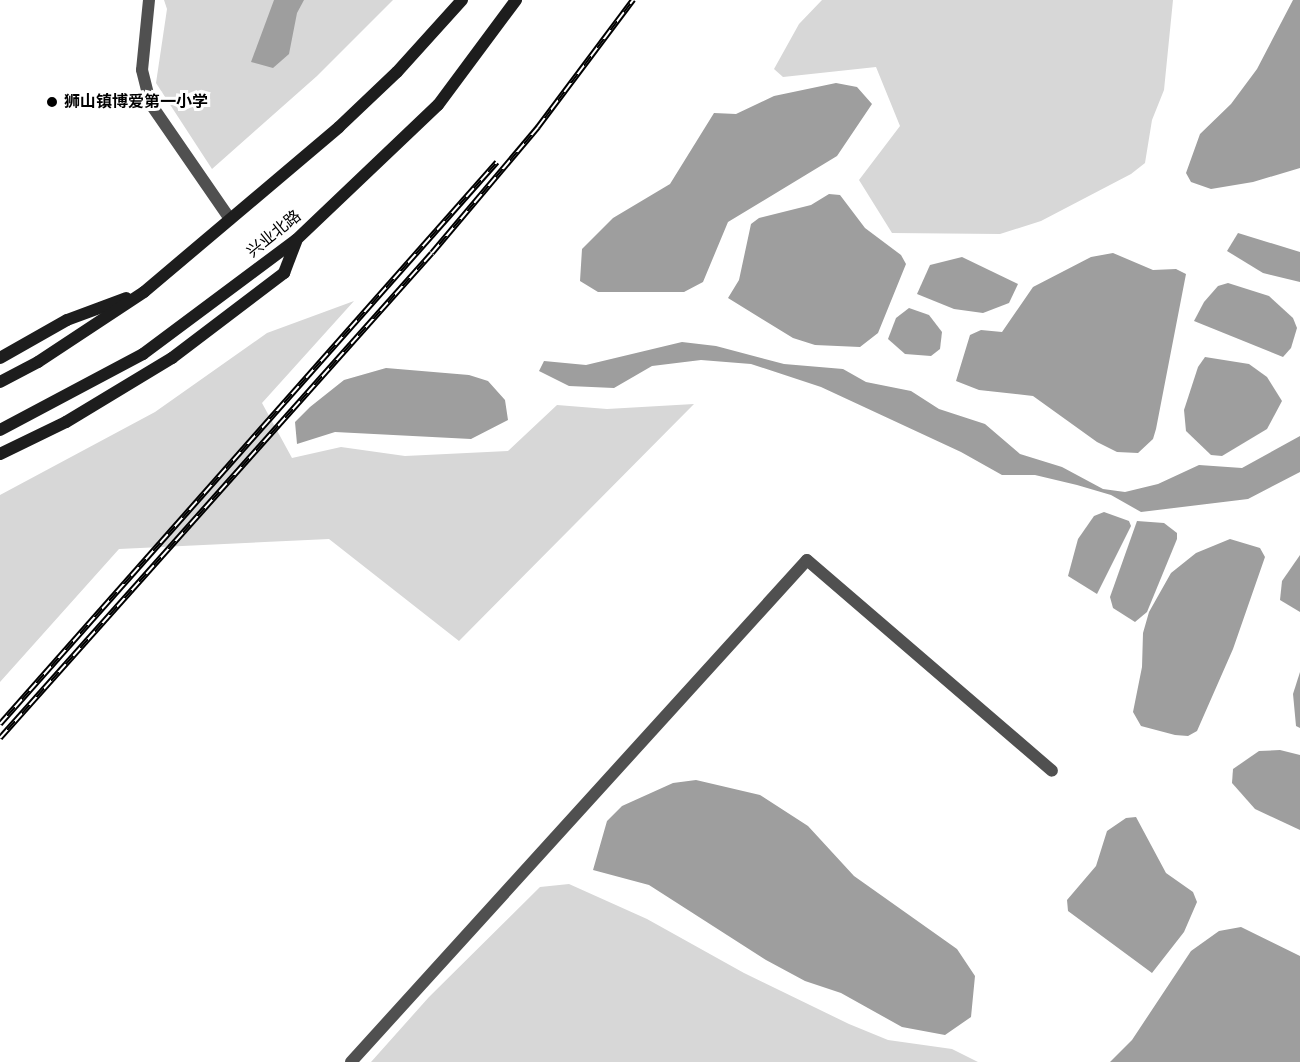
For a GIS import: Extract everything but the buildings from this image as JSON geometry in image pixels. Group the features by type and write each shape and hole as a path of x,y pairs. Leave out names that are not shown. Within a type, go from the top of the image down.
{"main road":[{"path":"0,382 38,362 144,292 397,72 462,0"},
{"name":"兴业北路","path":"0,429 143,354 296,240 438,105 516,0"},
{"path":"0,454 66,422 172,358 284,273 296,240"},
{"path":"0,358 68,320 144,292"}],"street":[{"path":"149,0 142,70 150,103 230,219"},
{"path":"351,1062 807,560 1052,771"}],"shaded area":[{"path":"164,0 393,0 317,76 212,169 156,83 167,9"},
{"path":"274,0 304,0 297,13 289,54 273,68 251,62"},
{"path":"822,0 1173,0 1164,90 1152,120 1145,163 1131,174 1041,221 1000,234 892,233 859,180 900,126 876,67 783,77 774,69 799,24"},
{"path":"1293,0 1300,0 1300,168 1253,182 1211,189 1191,182 1186,173 1200,134 1231,104 1257,69"},
{"path":"836,83 857,87 872,104 837,156 728,222 703,282 684,292 598,292 580,281 582,249 613,218 670,184 714,113 736,114 774,96"},
{"path":"829,194 840,195 865,228 901,255 906,264 878,333 860,347 815,345 793,338 728,298 739,280 751,224 759,218 811,205"},
{"path":"1238,233 1300,252 1300,282 1263,273 1227,251"},
{"path":"1113,253 1153,270 1176,269 1186,274 1156,429 1153,439 1138,453 1117,452 1097,442 1033,396 979,390 956,381 970,335 981,330 1002,332 1033,287 1091,257"},
{"path":"962,257 1018,284 1009,303 983,313 954,309 917,294 930,265"},
{"path":"1228,283 1269,296 1293,318 1297,328 1291,348 1283,357 1194,321 1204,302 1218,286"},
{"path":"354,301 262,403 292,458 341,447 405,456 508,451 557,405 607,409 694,404 459,641 329,539 119,549 0,682 0,495 155,412 267,333"},
{"path":"909,308 929,315 942,332 940,349 931,356 905,354 888,339 896,318"},
{"path":"682,342 716,346 784,364 843,369 866,382 911,391 939,409 985,424 1020,454 1062,467 1103,489 1125,492 1158,484 1199,465 1242,468 1300,436 1300,472 1248,499 1141,512 1111,495 1077,485 1035,475 1002,475 961,452 821,387 751,364 701,360 652,366 614,388 569,386 539,371 544,361 586,365"},
{"path":"1205,357 1249,364 1267,377 1282,401 1267,429 1222,456 1211,455 1186,431 1184,410 1198,367"},
{"path":"386,368 469,375 488,381 505,400 508,420 471,439 335,432 297,444 295,422 310,407 344,380"},
{"path":"1104,512 1129,521 1131,526 1097,594 1068,576 1078,539 1094,516"},
{"path":"1137,521 1164,523 1177,533 1177,539 1147,612 1135,622 1113,608 1110,597"},
{"path":"1230,539 1260,548 1265,557 1233,649 1197,731 1188,736 1175,735 1141,726 1133,712 1142,667 1143,633 1149,612 1171,573 1196,553"},
{"path":"1300,555 1300,612 1280,600 1282,581"},
{"path":"1300,672 1300,728 1296,726 1293,694"},
{"path":"1280,750 1300,755 1300,830 1255,809 1232,783 1233,769 1259,751"},
{"path":"696,780 760,795 808,826 854,876 957,949 975,976 971,1017 945,1035 902,1027 841,993 805,981 766,960 649,885 593,870 607,821 622,806 673,783"},
{"path":"1136,817 1166,873 1193,892 1197,902 1184,932 1152,973 1068,911 1067,900 1096,866 1107,831 1126,818"},
{"path":"569,884 647,919 744,973 849,1024 888,1040 952,1049 978,1062 371,1062 429,997 540,887"},
{"path":"1241,927 1300,956 1300,1062 1110,1062 1132,1040 1191,951 1219,931"}],"railway":[{"path":"0,738 432,253 538,127 633,0"},
{"path":"0,724 497,162"}],"place":[{"name":"狮山镇博爱第一小学","path":"52,102"}]}
